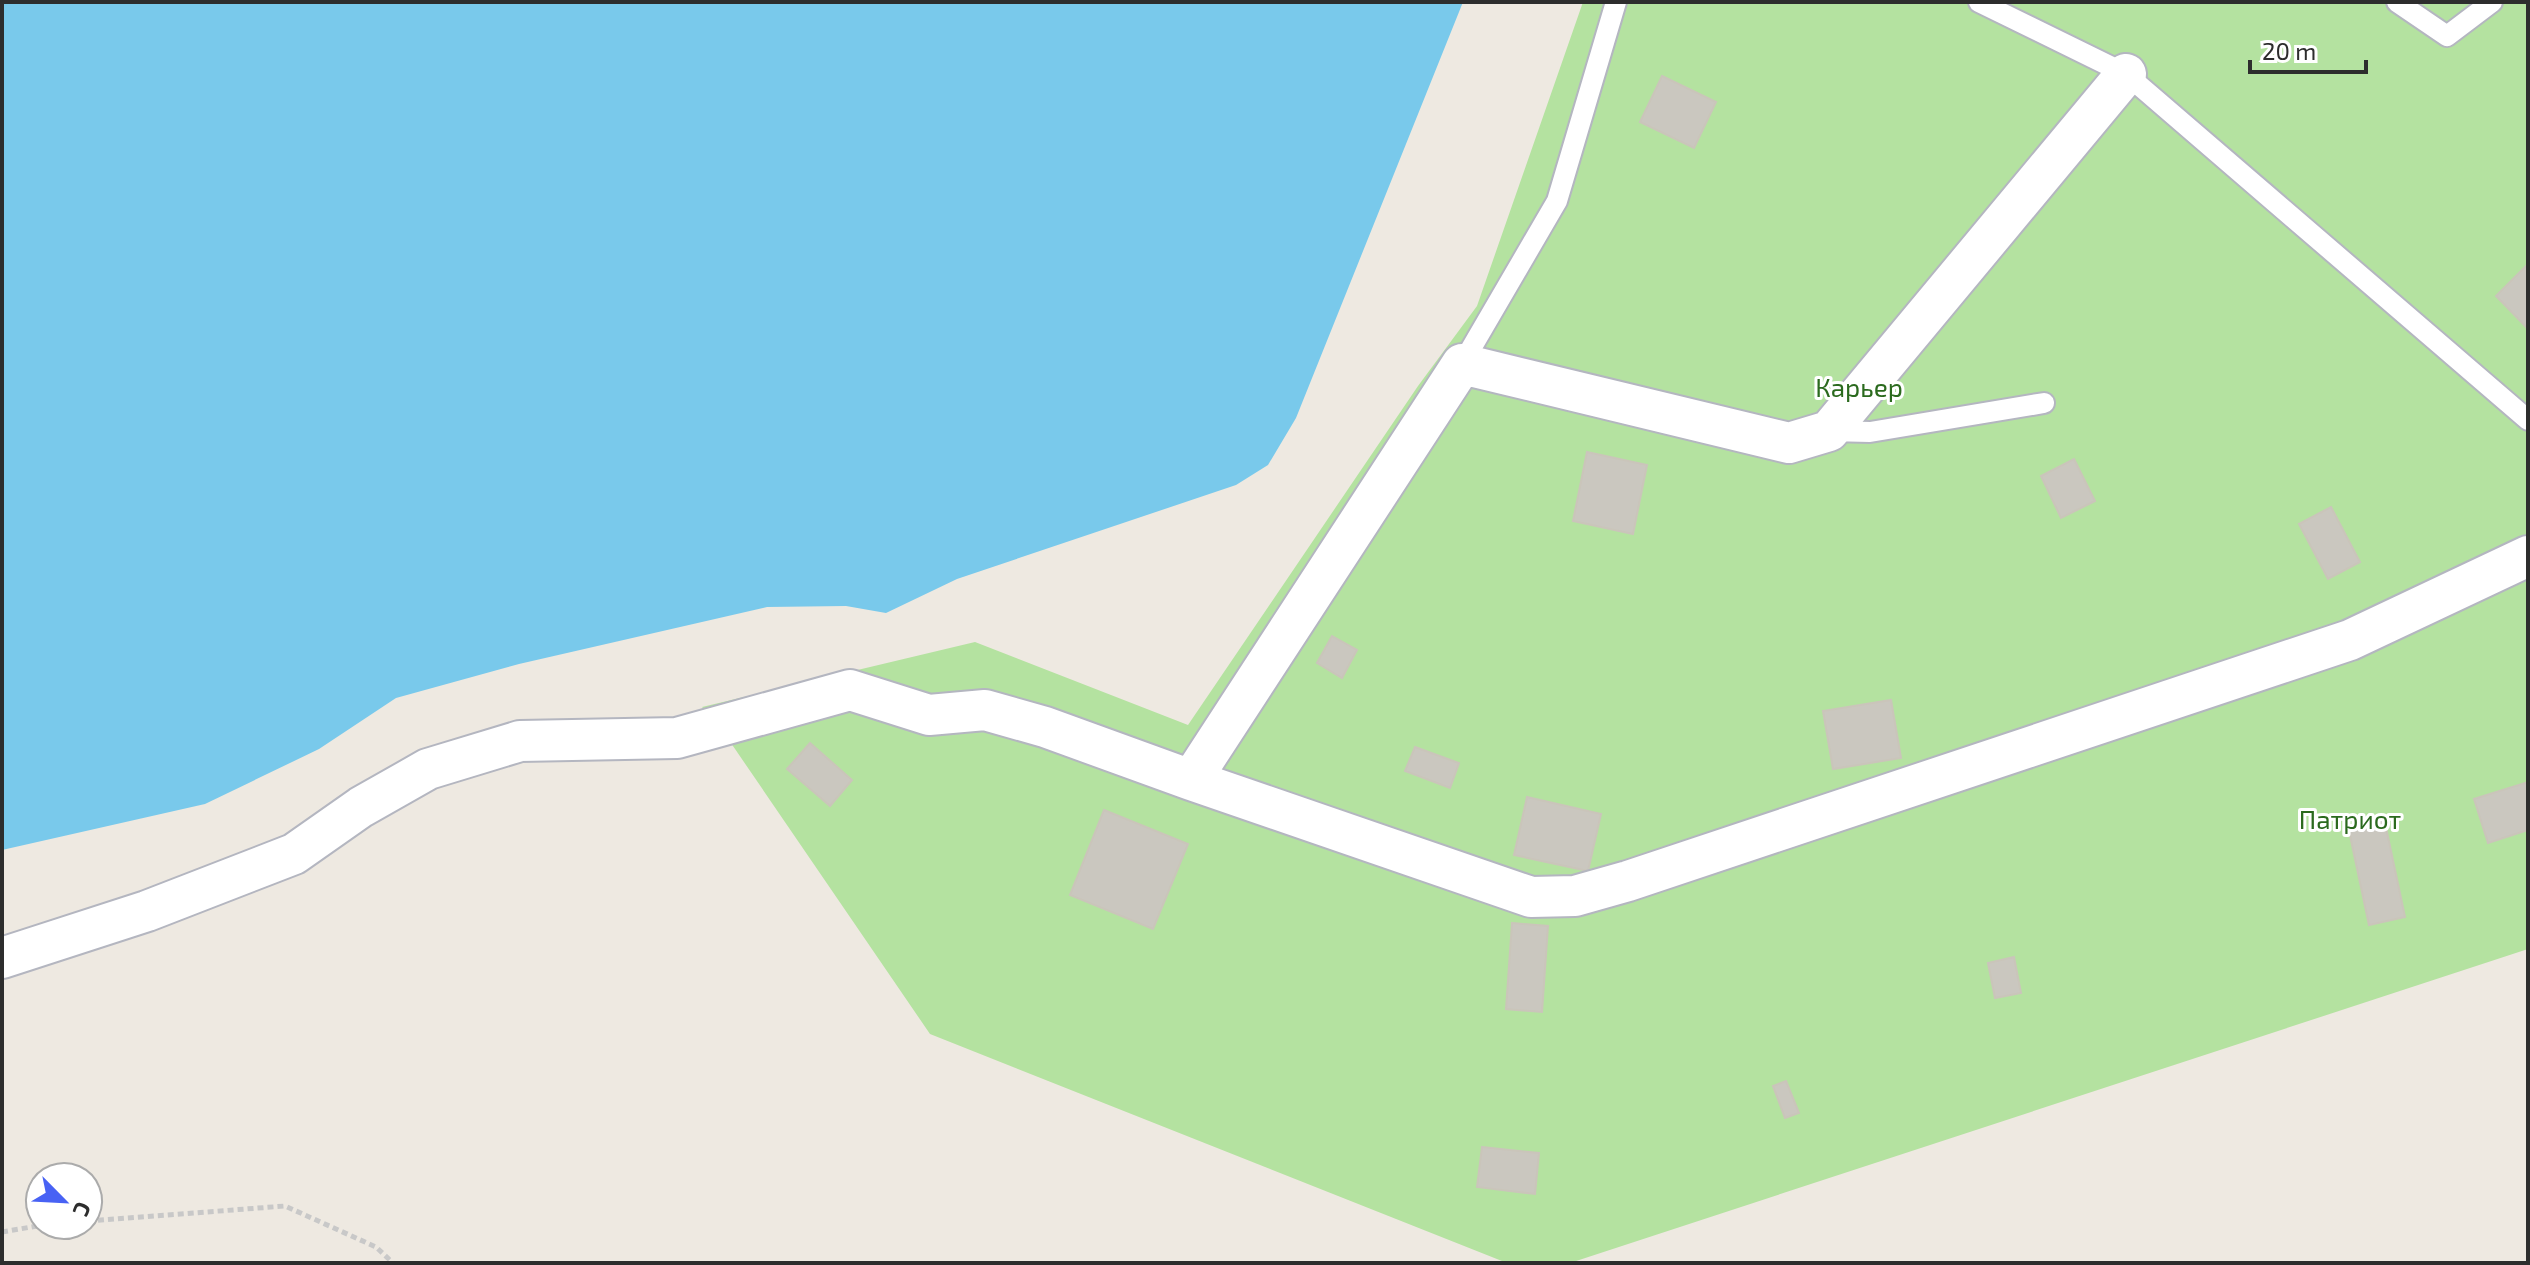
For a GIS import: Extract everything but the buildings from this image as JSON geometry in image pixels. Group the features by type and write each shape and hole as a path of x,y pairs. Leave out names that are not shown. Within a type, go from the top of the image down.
{"street":[{"path":"1191,780 1462,364 1789,443 1829,431 2126,74"},
{"path":"2,958 147,911 294,854 361,807 428,769 520,741 677,738 850,690 929,715 985,710 1045,727 1531,897 1575,896 2350,640 2528,556"}],"lane":[{"path":"1462,364 1557,201 1616,2"},
{"path":"1979,2 2126,74 2528,420"},
{"path":"2397,2 2447,36 2492,2"},
{"path":"1829,431 1870,432 2044,403"}],"path":[{"path":"104,1220 285,1206 376,1247 393,1263"},
{"path":"2,1232 24,1228"}],"green space":[{"name":"Карьер","path":"1583,2 2528,2 2528,949 1570,1263 1507,1263 930,1034 720,727 702,707 975,642 1188,725 1418,386 1477,306"}],"water":[{"path":"2,2 1463,2 1296,418 1268,465 1236,485 957,579 886,613 846,606 767,607 519,664 396,698 319,749 205,804 2,850"}],"park label":[{"name":"Патриот","path":"2350,820"}]}
